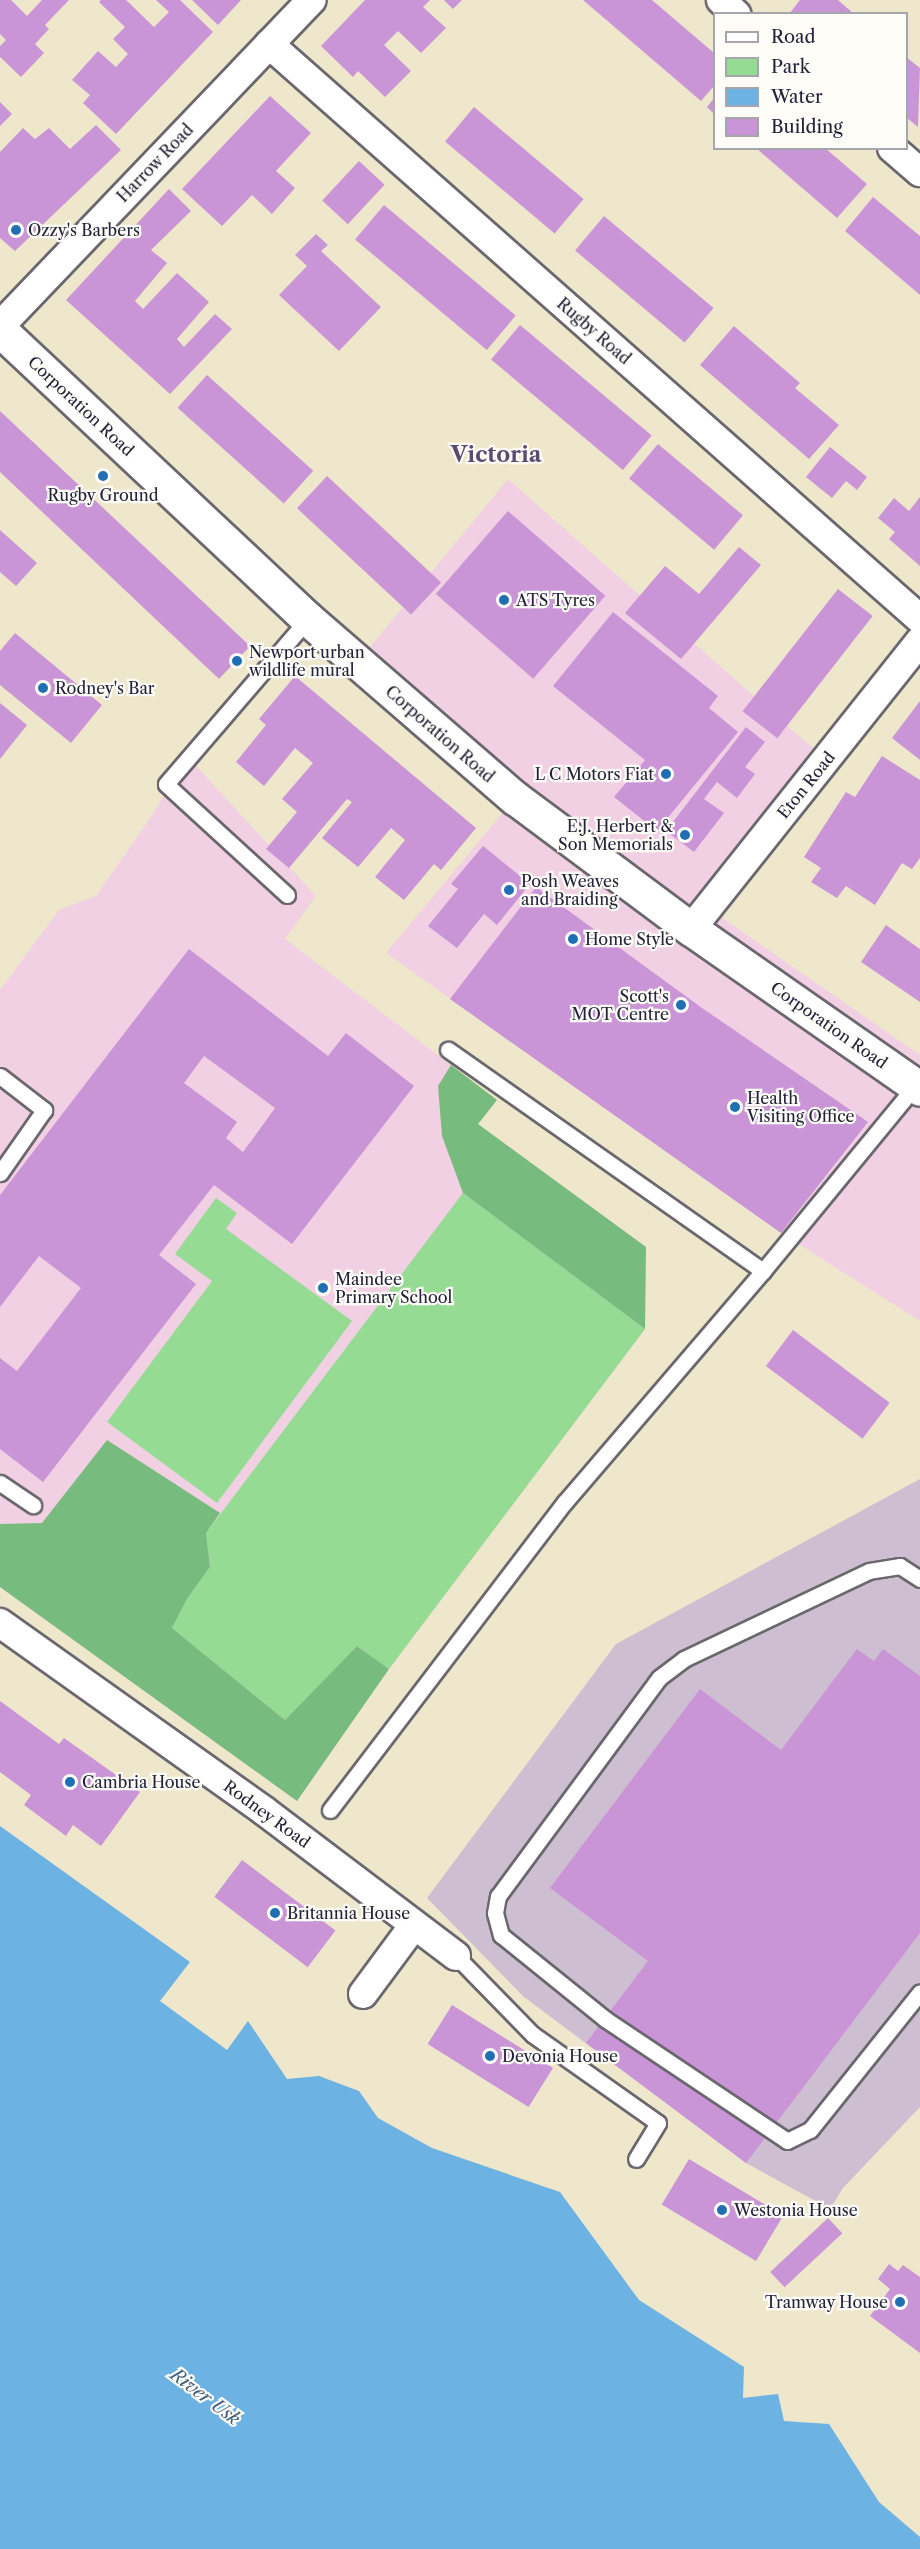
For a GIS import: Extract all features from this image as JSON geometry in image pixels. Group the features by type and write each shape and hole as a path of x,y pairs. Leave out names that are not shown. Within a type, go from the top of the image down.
{"street":[{"name":"Harrow Road","path":"0,328 311,0"},
{"path":"721,0 734,12"},
{"name":"Rugby Road","path":"268,44 920,619"},
{"path":"894,150 920,172"},
{"name":"Corporation Road","path":"0,328 308,620 515,798 691,929 918,1088"},
{"name":"Eton Road","path":"691,929 920,641"},
{"name":"Rodney Road","path":"0,1623 263,1810 456,1956"},
{"path":"363,1994 414,1925"}],"lane":[{"path":"287,894 166,784 308,620"},
{"path":"448,1050 763,1271"},
{"path":"0,1076 45,1110 0,1173"},
{"path":"330,1810 565,1502 918,1088"},
{"path":"0,1483 33,1505"},
{"path":"920,1580 900,1566 869,1571 684,1659 659,1678 498,1896 495,1913 501,1935 604,2019 787,2141 810,2130 920,1992"},
{"path":"456,1956 532,2034 658,2123 636,2159"}],"shaded area":[{"path":"508,479 833,766 721,917 920,1055 920,1321 781,1233 386,953 515,798 357,663"},
{"name":"Maindee Primary School","path":"187,756 316,896 285,939 497,1100 478,1124 646,1247 645,1329 389,1669 297,1801 0,1587 0,990 59,910 96,896 153,814"},
{"path":"920,1479 920,2107 843,2188 830,2209 746,2163 524,1997 427,1898 616,1644"}],"green space":[{"path":"451,1065 497,1100 478,1124 646,1247 645,1329 463,1193 442,1136 438,1086"},
{"path":"463,1193 645,1329 389,1669 357,1646 285,1720 172,1628 187,1599 210,1567 206,1533"},
{"path":"216,1198 237,1213 226,1229 352,1321 217,1503 107,1422 212,1281 175,1254"},
{"path":"107,1440 220,1513 206,1533 210,1567 187,1599 172,1628 285,1720 357,1646 389,1669 297,1801 0,1587 0,1524 42,1523"}],"water":[{"name":"River Usk","path":"0,1826 190,1962 160,2001 227,2050 248,2021 287,2079 319,2076 359,2091 378,2118 432,2148 560,2192 639,2300 744,2367 743,2398 778,2394 784,2421 829,2424 879,2502 920,2537 920,2549 0,2549"}],"building":[{"path":"0,0 11,0 27,16 42,0 69,0 45,25 49,29 35,44 44,53 21,77 0,57 0,46 6,40 0,34"},
{"path":"101,0 126,0 154,27 169,12 156,0 180,0 213,32 116,134 83,103 90,95 72,80 98,51 116,67 128,54 113,39 125,27 99,2"},
{"path":"192,0 241,0 218,25"},
{"path":"365,0 430,0 423,7 446,28 421,53 398,31 384,45 411,71 385,97 358,71 353,77 321,46"},
{"path":"444,0 462,0 453,9"},
{"path":"583,0 652,0 713,52 713,87 701,101"},
{"path":"800,0 838,0 852,12 791,12"},
{"path":"908,59 920,68 918,127 908,119"},
{"path":"270,96 311,133 276,171 295,188 272,214 252,195 222,226 182,189"},
{"path":"713,99 713,113 707,107"},
{"path":"0,102 12,114 0,126"},
{"path":"474,107 584,199 555,233 445,141"},
{"path":"96,125 121,150 15,251 0,238 0,152 23,128 35,139 49,128 70,149"},
{"path":"758,150 827,150 867,184 837,218"},
{"path":"359,161 385,185 348,224 322,200"},
{"path":"169,189 191,211 151,250 167,263 135,301 143,309 177,273 209,302 177,339 184,347 215,314 232,329 170,394 66,300"},
{"path":"873,197 920,236 920,295 845,231"},
{"path":"384,205 516,316 487,350 355,239"},
{"path":"604,216 714,308 685,342 575,250"},
{"path":"316,234 328,245 321,251 381,307 339,351 279,295 307,266 295,255"},
{"path":"520,325 652,436 623,470 491,359"},
{"path":"734,326 800,383 795,388 839,425 809,459 700,365"},
{"path":"207,375 313,471 284,503 178,408"},
{"path":"0,411 250,646 219,679 0,472"},
{"path":"658,444 743,515 714,550 629,478"},
{"path":"830,447 867,477 857,490 846,481 832,498 806,477"},
{"path":"327,476 441,582 411,615 297,508"},
{"path":"920,497 920,566 889,539 895,532 878,518 894,498 909,511"},
{"path":"508,511 605,596 533,679 436,594"},
{"path":"0,530 37,563 16,586 0,572"},
{"path":"739,547 761,565 681,659 625,613 665,566 699,594"},
{"path":"838,589 873,616 777,738 743,711"},
{"path":"613,612 718,696 709,708 738,732 657,831 614,797 645,760 553,686"},
{"path":"15,633 102,705 71,743 0,685 0,651"},
{"path":"295,676 476,828 441,870 434,864 404,900 375,877 405,840 391,828 358,867 322,838 352,802 347,799 289,868 266,849 297,812 282,799 313,763 295,748 264,786 236,762 266,725 259,719"},
{"path":"920,701 920,760 892,738"},
{"path":"0,703 27,725 0,759"},
{"path":"746,727 765,742 745,767 755,774 737,798 717,782 704,799 724,813 694,852 666,831"},
{"path":"882,756 920,780 920,858 912,869 902,863 875,905 846,886 837,898 811,882 821,868 804,857 846,792 855,797"},
{"path":"483,846 530,884 497,925 484,914 457,948 428,926 458,889 451,884"},
{"path":"536,887 702,1008 868,1122 781,1233 450,999"},
{"path":"886,925 920,949 920,1002 861,962"},
{"path":"189,949 328,1056 346,1033 414,1086 292,1244 214,1185 159,1255 196,1284 43,1482 0,1449 0,1358 17,1371 81,1288 39,1256 0,1307 0,1195","holes":["204,1056 275,1108 243,1152 226,1138 237,1122 184,1083"]},
{"path":"793,1330 890,1403 863,1439 766,1366"},
{"path":"857,1649 874,1661 883,1649 920,1676 920,1933 746,2163 586,2043 648,1961 550,1888 700,1689 781,1750"},
{"name":"Cambria House","path":"0,1701 59,1744 64,1738 140,1792 101,1846 73,1825 66,1836 24,1805 31,1795 0,1772"},
{"name":"Britannia House","path":"242,1860 335,1930 308,1967 214,1897"},
{"name":"Devonia House","path":"452,2005 553,2068 529,2107 428,2044"},
{"name":"Westonia House","path":"689,2159 783,2216 756,2261 662,2204"},
{"path":"828,2218 842,2233 785,2287 770,2272"},
{"name":"Tramway House","path":"889,2264 898,2271 903,2265 920,2277 920,2353 870,2316 890,2289 878,2279"}],"place":[{"name":"Ozzy's Barbers","path":"16,230"},
{"name":"Rugby Ground","path":"103,476"},
{"name":"ATS Tyres","path":"504,600"},
{"name":"Newport urban wildlife mural","path":"237,661"},
{"name":"Rodney's Bar","path":"43,688"},
{"name":"L C Motors Fiat","path":"666,774"},
{"name":"E.J. Herbert & Son Memorials","path":"685,835"},
{"name":"Posh Weaves and Braiding","path":"509,890"},
{"name":"Home Style","path":"573,939"},
{"name":"Scott's MOT Centre","path":"681,1005"},
{"name":"Health Visiting Office","path":"735,1107"},
{"name":"Maindee Primary School","path":"323,1288"},
{"name":"Cambria House","path":"70,1782"},
{"name":"Britannia House","path":"275,1913"},
{"name":"Devonia House","path":"490,2056"},
{"name":"Westonia House","path":"722,2210"},
{"name":"Tramway House","path":"900,2302"}],"district":[{"name":"Victoria","path":"496,455"}]}
